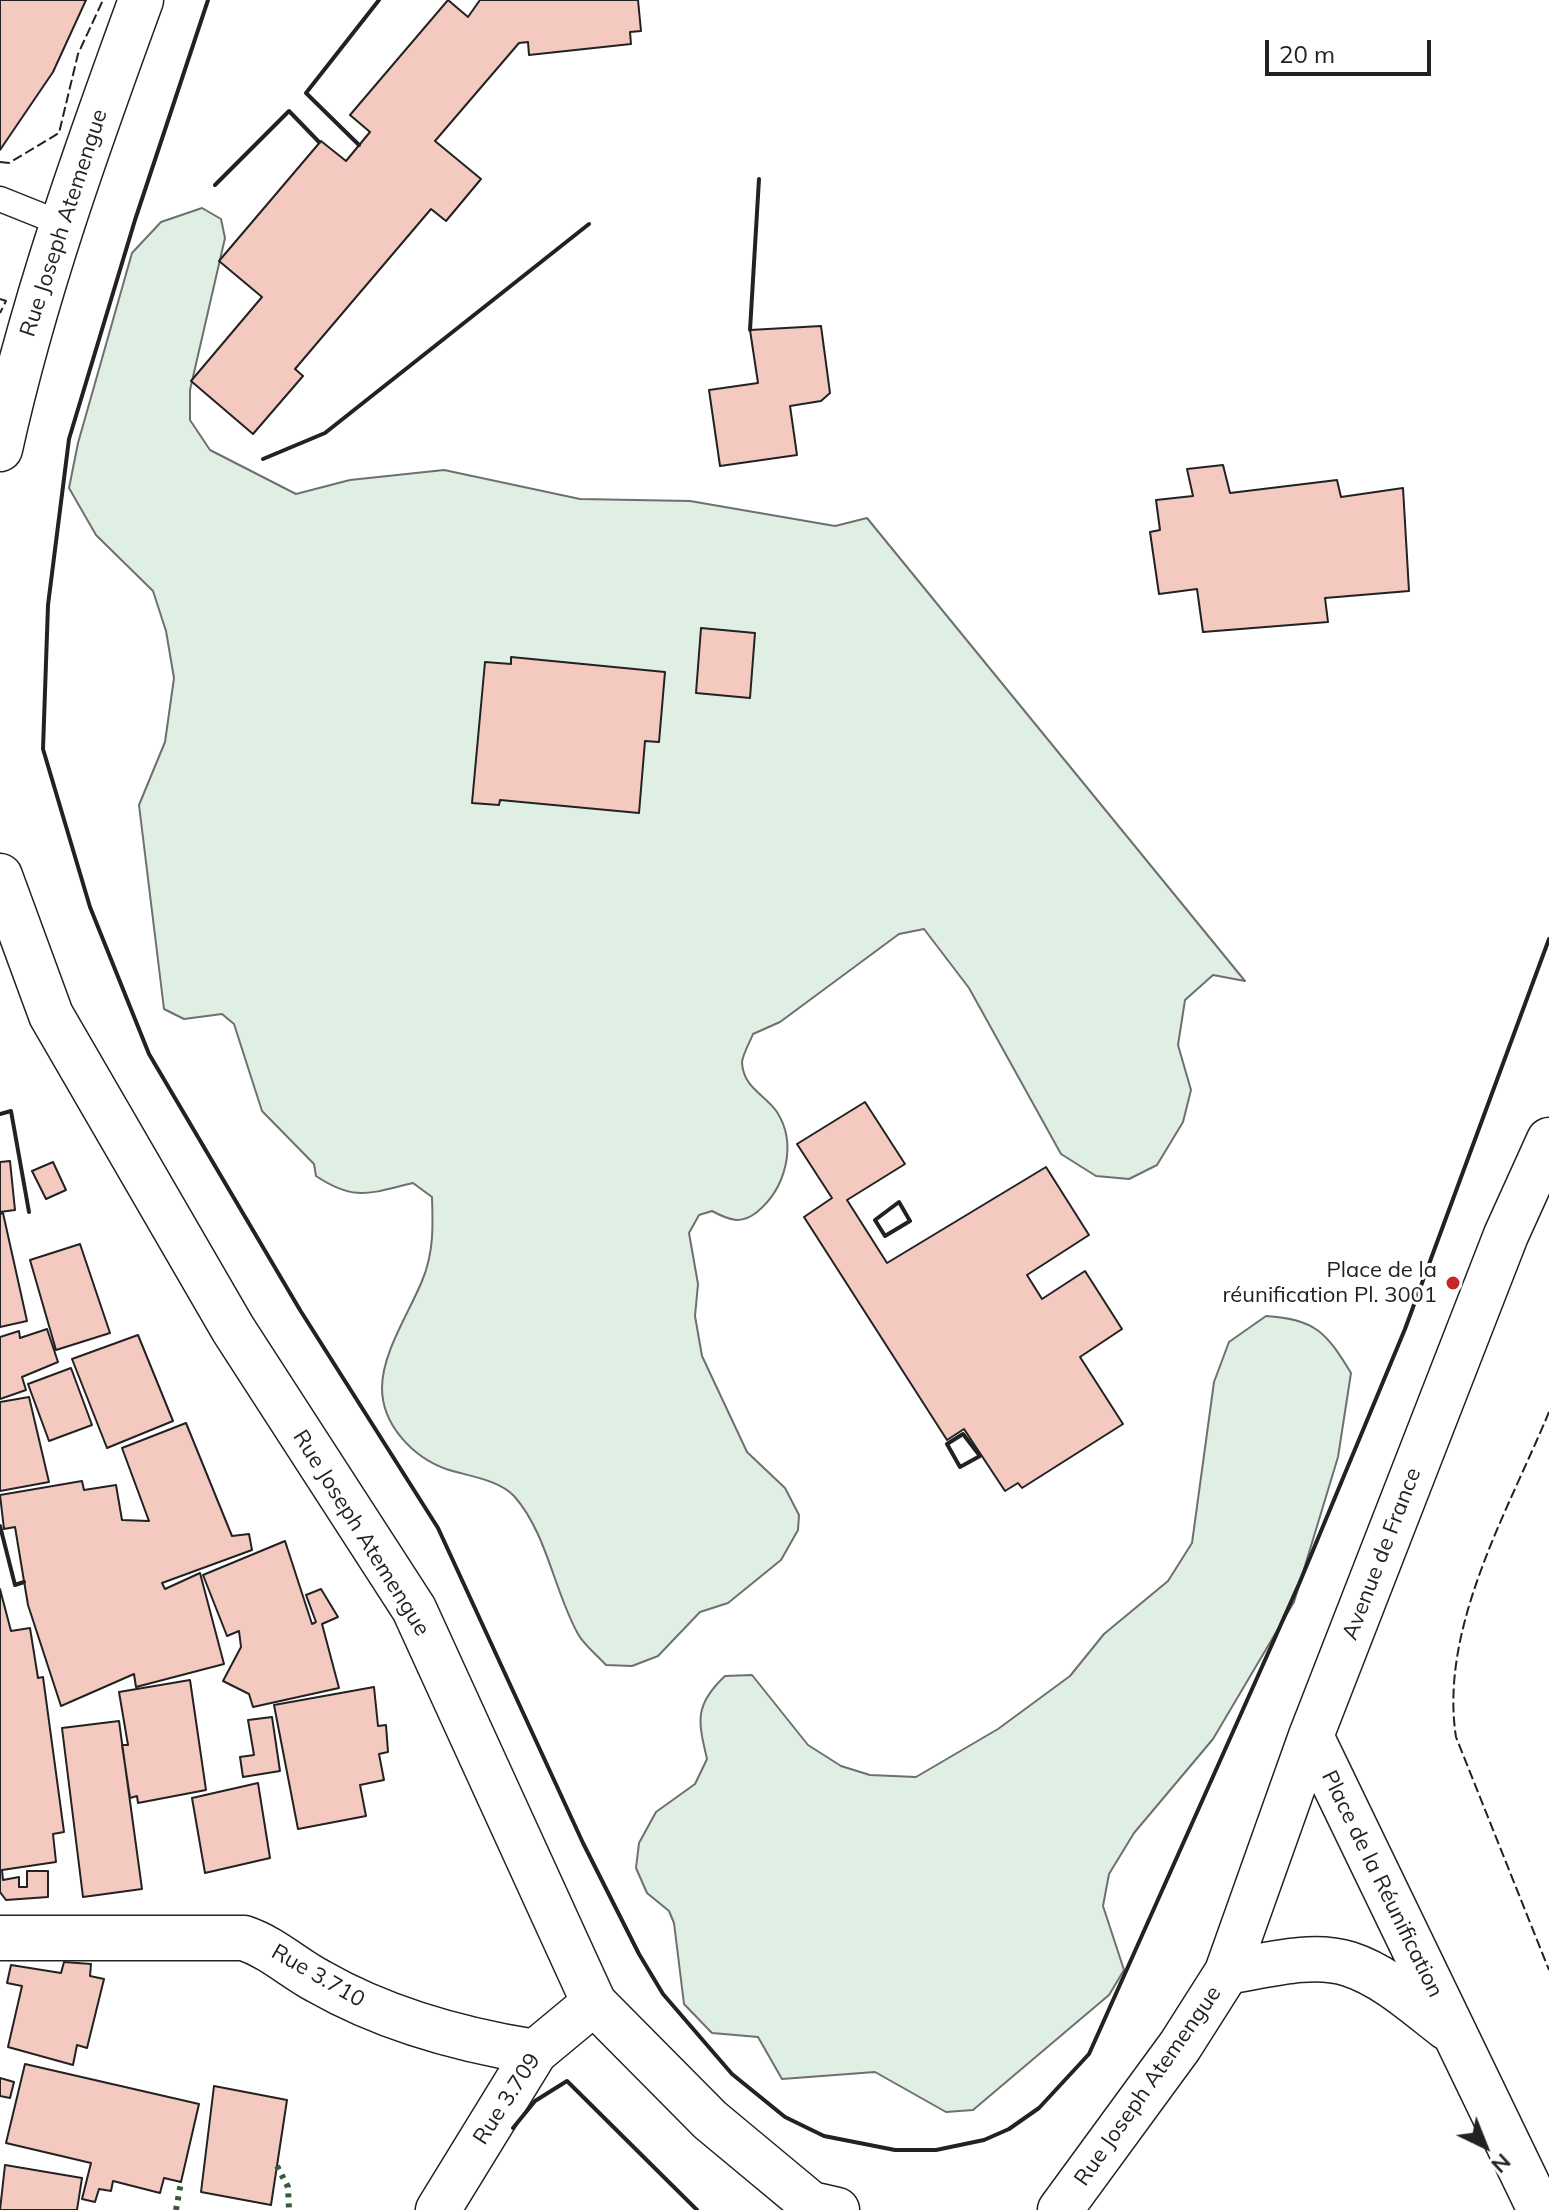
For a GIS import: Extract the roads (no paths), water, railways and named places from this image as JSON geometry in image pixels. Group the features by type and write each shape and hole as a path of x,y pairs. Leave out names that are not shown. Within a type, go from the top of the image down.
{"street":[{"name":"Rue Joseph Atemengue","path":"0,449 22,351 60,223 141,0"},
{"name":"Rue Joseph Atemengue","path":"0,876 51,1015 233,1329 414,1609 594,2003 710,2120 811,2204 837,2210"},
{"name":"Avenue de France","path":"1227,1972 1311,1736 1506,1235 1549,1140"},
{"path":"1506,1235 1549,1226"},
{"name":"Place de la Réunification","path":"1311,1736 1453,2032"},
{"name":"Rue 3.710","path":"0,1938 244,1938 269,1947 317,1981 373,2008 467,2041 535,2052"},
{"name":"Rue Joseph Atemengue","path":"1060,2210 1180,2046 1227,1972 1303,1959 1348,1963 1385,1981 1453,2032 1540,2210"},
{"name":"Rue 3.709","path":"438,2210 535,2052 594,2003"}],"lane":[{"path":"0,199 60,223"}],"place":[{"name":"Place de la réunification Pl. 3001","path":"1453,1283"}]}
